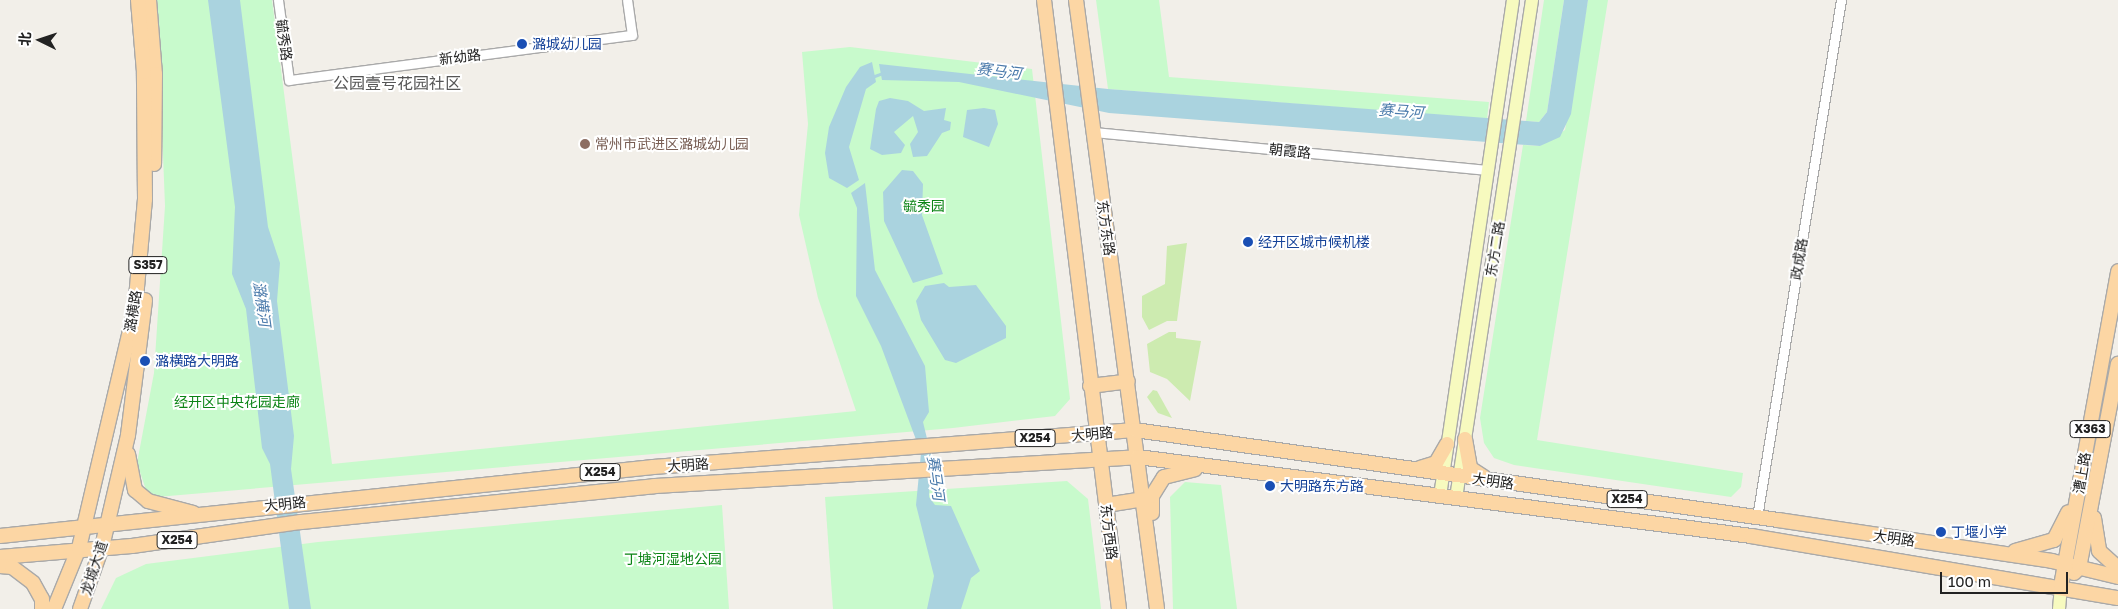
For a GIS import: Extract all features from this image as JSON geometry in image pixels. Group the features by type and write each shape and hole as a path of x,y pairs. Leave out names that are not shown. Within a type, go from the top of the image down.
{"main road":[{"name":"潞横路","path":"85,527 135,308 145,199 144,72 138,0"},
{"name":"潞横路","path":"106,526 128,435 154,200 155,74 149,0"},
{"path":"1044,0 1099,456"},
{"name":"东方东路","path":"1076,0 1092,126 1136,430 1138,457"},
{"name":"东方二路","path":"1440,496 1513,0"},
{"name":"东方二路","path":"1456,498 1532,0"},
{"name":"漕上路","path":"2073,566 2086,448 2118,271"},
{"name":"漕上路","path":"2073,566 2094,490 2118,364"},
{"path":"1090,386 1128,381"},
{"name":"大明路","path":"0,536 204,515 272,505 653,467 1136,430 1757,517 1983,551 2073,566 2118,577"},
{"path":"128,435 127,468 135,490 164,507 204,515"},
{"path":"1466,439 1470,468 1491,480"},
{"path":"1410,469 1436,463 1447,444"},
{"path":"1983,551 2025,550 2054,540 2063,529 2086,448"},
{"name":"大明路","path":"0,557 102,547 301,522 654,486 1099,456 1138,457 1750,536 2061,586 2118,598"},
{"name":"东方西路","path":"1099,456 1119,609"},
{"path":"1138,457 1156,609"},
{"path":"1150,556 1152,496 1164,477 1179,471 1218,467"},
{"path":"2094,490 2099,550 2118,568"},
{"path":"1106,505 1143,499"},
{"name":"龙城大道","path":"80,609 102,547 106,526"},
{"name":"S357","path":"79,548 85,527"},
{"name":"龙城大道","path":"54,609 79,548"},
{"path":"0,566 12,567 33,583 42,599 42,609"},
{"path":"2059,609 2061,586 2073,566"}],"street":[{"name":"毓秀路","path":"278,0 289,80"},
{"name":"新幼路","path":"289,80 632,35 628,0"},
{"name":"政成路","path":"1757,517 1842,0"},
{"name":"朝霞路","path":"1092,126 1488,170"}],"green space":[{"path":"157,0 272,0 332,464 856,411 818,298 799,215 808,124 802,52 850,47 1032,69 1070,399 1055,416 953,428 157,497 146,490 137,463 154,373 165,206"},
{"path":"1096,0 1159,0 1169,77 1489,102 1487,119 1108,89"},
{"path":"1544,0 1564,0 1547,112 1539,122 1526,121"},
{"path":"1588,0 1608,0 1537,440 1743,473 1741,487 1731,497 1514,465 1494,458 1484,443 1480,418 1523,145 1540,146 1565,130"},
{"path":"1187,243 1177,321 1167,321 1149,330 1142,317 1142,296 1165,284 1167,246"},
{"path":"1169,332 1176,332 1176,338 1201,341 1190,401 1167,379 1150,372 1147,344"},
{"path":"1153,390 1157,391 1172,418 1158,413 1147,397"},
{"path":"1067,481 1088,499 1101,609 833,609 825,497"},
{"path":"1185,482 1221,485 1237,609 1173,609 1170,497"},
{"name":"丁塘河湿地公园","path":"722,505 729,609 101,609 116,578 146,564 318,542"}],"water":[{"name":"潞横河","path":"208,0 240,0 268,227 280,263 277,301 294,436 291,469 311,609 289,609 270,464 262,448 246,309 232,274 235,207"},
{"path":"1564,0 1588,0 1571,114 1560,137 1540,146 1109,113 959,82 882,80 879,64 1108,89 1539,122 1547,112"},
{"path":"872,62 876,82 866,89 849,147 859,180 847,188 829,178 825,153 829,127 846,87 860,67"},
{"path":"890,98 908,101 924,111 946,108 944,120 951,122 950,130 942,133 927,156 913,157 910,144 918,132 913,116 894,132 905,145 901,153 882,155 870,149 879,101"},
{"path":"984,108 995,110 998,124 989,147 963,137 967,110"},
{"path":"902,170 913,171 923,184 922,215 943,274 913,283 884,221 883,192"},
{"path":"865,183 875,270 925,366 929,412 923,422 931,455 929,497 935,505 951,506 980,571 971,578 961,609 927,609 934,576 916,505 921,453 881,346 856,296 857,208 851,193"},
{"path":"944,283 949,287 976,285 1006,326 1006,338 956,363 945,360 921,320 916,301 925,286"}],"waterway":[{"name":"赛马河","path":"872,77 883,73"}],"place":[{"name":"潞城幼儿园","path":"522,44"},
{"name":"常州市武进区潞城幼儿园","path":"585,144"},
{"name":"经开区城市候机楼","path":"1248,242"},
{"name":"潞横路大明路","path":"145,361"},
{"name":"大明路东方路","path":"1270,486"},
{"name":"丁堰小学","path":"1941,532"}],"district":[{"name":"公园壹号花园社区","path":"397,83"}],"park label":[{"name":"毓秀园","path":"924,206"},
{"name":"经开区中央花园走廊","path":"237,402"}]}
